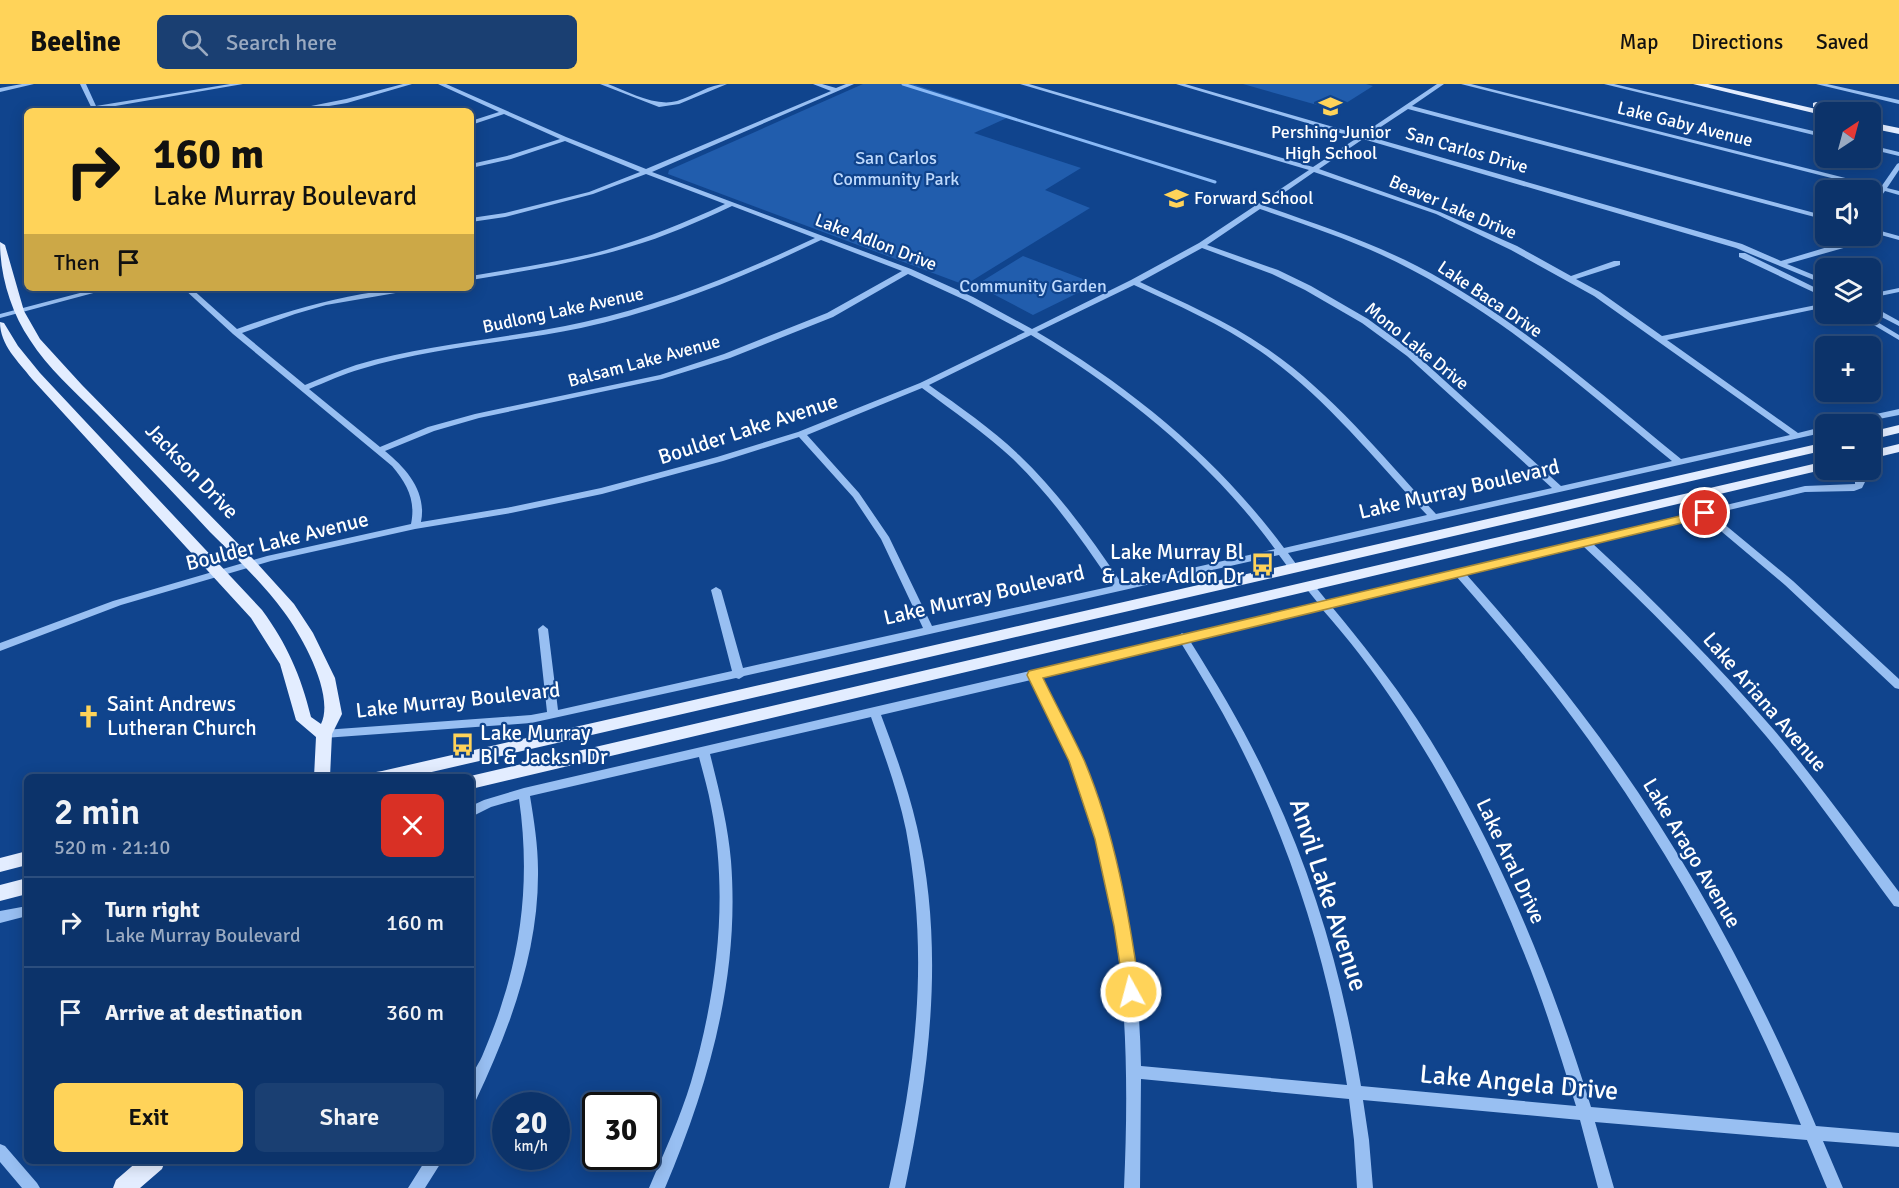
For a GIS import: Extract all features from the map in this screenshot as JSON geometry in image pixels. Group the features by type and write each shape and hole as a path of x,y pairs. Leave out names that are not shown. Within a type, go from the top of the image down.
{"main road":[{"path":"1697,84 1815,111"},
{"path":"1724,84 1815,105"},
{"path":"1881,120 1899,124"},
{"path":"1881,127 1899,131"},
{"name":"Jackson Drive","path":"0,245 19,311 35,340 249,564 289,608 308,637 327,678 334,714 324,734 322,774"},
{"path":"0,326 36,376 219,572 262,622 280,648 294,681 304,720 324,734"},
{"path":"1881,433 1899,429"},
{"path":"1881,452 1899,448"},
{"name":"Lake Murray Boulevard","path":"395,774 1815,449"},
{"path":"474,781 1815,468"},
{"path":"1310,587 1332,560"},
{"path":"1269,596 1294,568"},
{"path":"0,865 24,859"},
{"path":"0,892 24,887"},
{"path":"124,1188 151,1164"}],"street":[{"path":"0,90 31,84"},
{"path":"82,84 94,108"},
{"path":"101,108 240,84"},
{"path":"306,108 347,101 409,84"},
{"name":"Lake Adlon Drive","path":"441,84 566,139 908,271 972,300 1030,332 1096,373 1158,421 1227,488 1283,551 1294,568"},
{"path":"603,84 654,104 677,103 724,84"},
{"path":"816,84 835,90"},
{"path":"474,219 569,200 648,171 851,84"},
{"name":"Beaver Lake Drive","path":"1023,84 1312,170 1437,213 1514,248 1597,294 1796,435"},
{"name":"San Carlos Drive","path":"1179,84 1649,218 1739,246 1815,278"},
{"name":"Boulder Lake Avenue","path":"0,646 117,603 309,548 415,526 511,510 602,490 720,459 801,434 923,385 1134,282 1202,245 1441,84"},
{"name":"Lake Gaby Avenue","path":"1464,84 1899,193"},
{"path":"1608,84 1815,133"},
{"path":"1819,84 1899,102"},
{"path":"1407,107 1815,215"},
{"path":"474,122 505,112"},
{"path":"474,165 508,158 566,139"},
{"path":"1881,150 1899,154"},
{"path":"1881,192 1899,165"},
{"path":"474,277 535,267 615,249 649,238 731,204"},
{"name":"Lake Baca Drive","path":"1259,206 1365,245 1434,279 1525,339 1678,462"},
{"path":"1881,233 1899,237"},
{"name":"Budlong Lake Avenue","path":"304,388 352,369 396,358 611,318 671,301 744,275 820,238"},
{"name":"San Carlos Drive","path":"1710,238 1815,290"},
{"name":"Mono Lake Drive","path":"1202,245 1275,272 1365,321 1410,354 1559,489"},
{"path":"1783,263 1841,246"},
{"path":"1570,279 1617,263"},
{"name":"Balsam Lake Avenue","path":"378,452 431,429 478,416 662,377 727,356 830,315 908,271"},
{"path":"1134,282 1226,326 1278,360 1311,388 1434,517"},
{"path":"1881,294 1899,290"},
{"path":"0,316 96,291"},
{"path":"191,291 236,332 395,464 415,489 419,507 415,526"},
{"path":"236,332 325,303 395,291"},
{"path":"1659,339 1815,307"},
{"path":"1881,313 1899,324"},
{"path":"1876,324 1899,338"},
{"path":"923,385 1016,457 1089,542 1120,588"},
{"path":"1881,416 1899,412"},
{"name":"Lake Murray Boulevard","path":"324,734 553,716 1815,431"},
{"path":"801,434 856,495 886,539 929,630"},
{"path":"474,810 488,803 524,793 1034,675 1182,637 1459,573 1804,489 1854,488 1859,486 1858,480"},
{"path":"1705,513 1789,583 1899,685"},
{"name":"Lake Ariana Avenue","path":"1585,542 1657,610 1730,688 1806,778 1899,902"},
{"name":"Lake Arago Avenue","path":"1459,573 1527,648 1560,690 1663,838 1744,983 1835,1188"},
{"name":"Lake Aral Drive","path":"1310,587 1378,671 1420,731 1478,834 1520,925 1546,990 1587,1114 1606,1188"},
{"path":"716,590 739,675"},
{"path":"543,629 553,716"},
{"name":"Anvil Lake Avenue","path":"1182,637 1237,725 1285,829 1305,884 1338,1002 1355,1092 1365,1188"},
{"path":"1034,675 1077,761 1103,839 1122,926 1131,992 1135,1072 1132,1188"},
{"path":"874,711 908,806 922,880 925,920 925,1008 921,1056 914,1107 897,1188"},
{"path":"657,1188 697,1082 712,1026 724,953 727,915 725,843 720,811 704,752"},
{"path":"474,1088 509,1006 527,937 532,895 533,846 524,793"},
{"path":"0,917 24,912"},
{"name":"Lake Angela Drive","path":"1135,1072 1899,1140"},
{"path":"0,1151 32,1188"},
{"path":"416,1188 432,1164"}],"green space":[{"name":"San Carlos Community Park","path":"863,84 913,84 1011,116 974,133 1081,168 1045,190 1090,208 965,285 668,174 669,170"},
{"path":"1243,84 1366,84 1373,86 1335,110"},
{"name":"Community Garden","path":"1023,256 1096,284 1033,315 976,285"}],"waterway":[{"path":"903,84 1215,182"}],"place":[{"name":"Pershing Junior High School","path":"1331,106"},
{"name":"Forward School","path":"1176,198"},
{"name":"Lake Murray Bl & Lake Adlon Dr","path":"1262,564"},
{"name":"Saint Andrews Lutheran Church","path":"89,716"},
{"name":"Lake Murray Bl & Jacksn Dr","path":"462,745"}],"route":[{"path":"1131,992 1122,926 1103,839 1077,761 1034,675 1182,637 1415,584 1705,513"}]}
